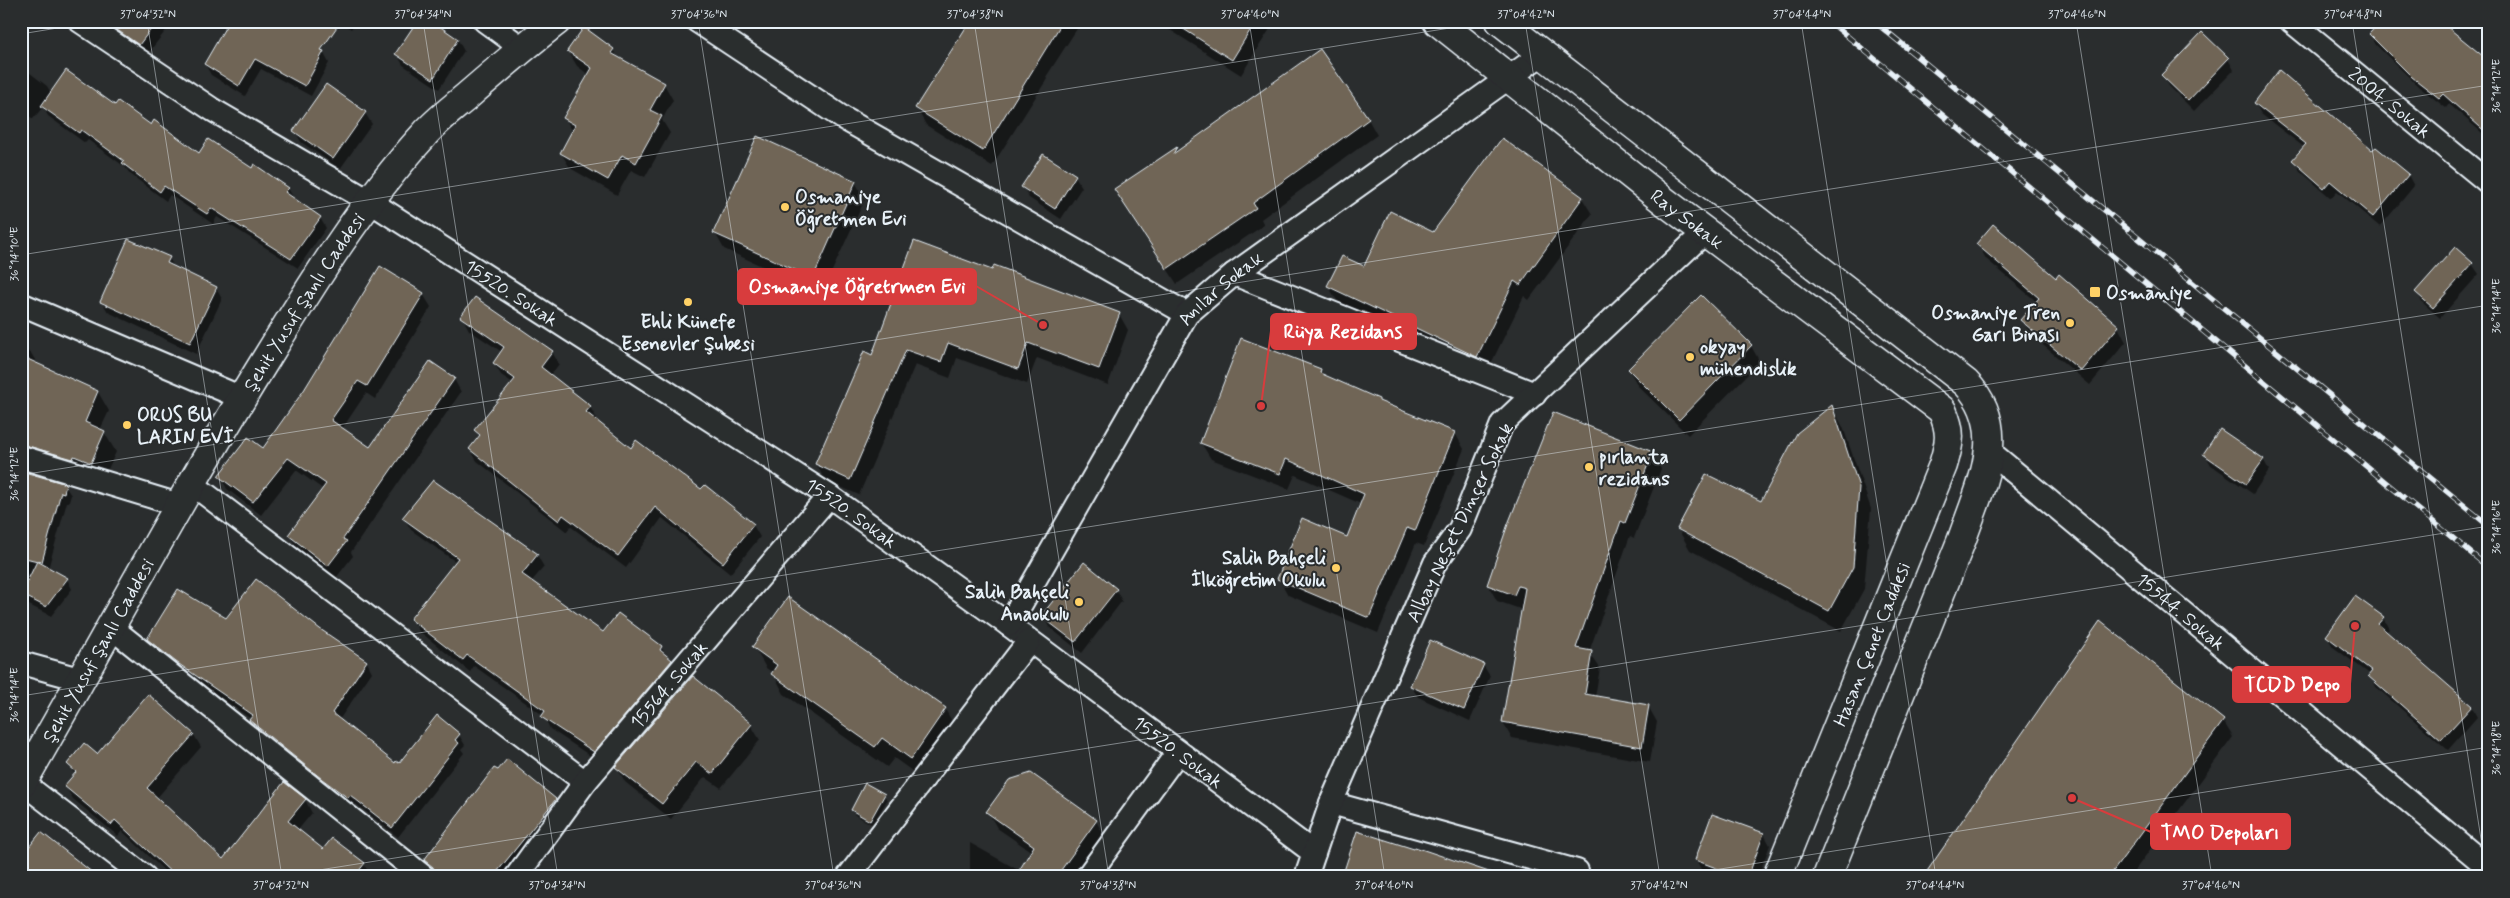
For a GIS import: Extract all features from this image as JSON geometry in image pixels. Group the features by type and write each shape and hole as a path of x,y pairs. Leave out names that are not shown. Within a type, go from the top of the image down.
{"street":[{"name":"15520. Sokak","path":"80,21 213,110 370,200 829,496 1009,626 1314,853"},
{"path":"485,21 522,48"},
{"name":"Şehit Yusuf Şanlı Caddesi","path":"22,784 83,680 185,494 242,398 290,319 370,200 425,133 522,48 557,21"},
{"path":"697,21 842,118 1187,314"},
{"name":"Ray Sokak","path":"1438,21 1706,232 1942,410"},
{"path":"1500,21 1966,383 1976,392 1988,418 1989,451 1962,539 1827,877"},
{"name":"2004. Sokak","path":"2291,21 2489,183"},
{"name":"Anılar Sokak","path":"1009,626 1187,314 1234,274 1542,54"},
{"name":"Albay Neşet Dinçer Sokak","path":"1306,877 1331,803 1435,563 1460,529 1502,424 1706,232"},
{"path":"1234,274 1535,394"},
{"path":"21,304 242,398"},
{"name":"Hasan Çenet Caddesi","path":"1777,877 1943,465 1949,446 1950,428 1942,410"},
{"name":"15544. Sokak","path":"1989,451 2489,868"},
{"path":"21,457 185,494 585,782"},
{"name":"15564. Sokak","path":"516,877 585,782 829,496"},
{"path":"112,628 424,877"},
{"path":"848,877 1028,641"},
{"path":"21,664 83,680"},
{"path":"1087,877 1178,752"},
{"path":"22,784 145,877"},
{"path":"1331,803 1578,871 1575,877"}],"building":[{"path":"104,21 157,21 139,45"},
{"path":"229,21 341,21 321,50 324,51 305,86 255,59 239,86 204,64"},
{"path":"417,21 432,21 458,39 433,79 395,54"},
{"path":"970,21 1063,21 983,151 915,108"},
{"path":"1171,21 1256,21 1232,60"},
{"path":"2381,21 2440,21 2489,61 2489,135 2443,94 2439,98 2412,77 2369,34"},
{"path":"584,27 614,49 611,53 665,83 650,110 662,116 636,163 622,155 608,180 560,153 575,125 563,118 592,68 567,51"},
{"path":"2202,32 2229,58 2188,101 2161,75"},
{"path":"1320,49 1369,119 1253,203 1256,208 1167,269 1114,189 1177,147 1173,154"},
{"path":"66,70 115,105 118,101 151,125 154,120 199,153 208,139 252,168 254,164 289,188 285,192 321,217 291,259 211,208 207,214 164,186 160,192 122,163 124,161 81,130 79,133 41,106"},
{"path":"2279,70 2372,150 2376,147 2409,174 2373,217 2330,181 2324,188 2292,160 2306,144 2254,103"},
{"path":"326,84 366,112 333,159 293,131"},
{"name":"Osmaniye Öğretmen Evi","path":"757,136 856,181 813,278 713,233"},
{"path":"1502,138 1583,197 1520,285 1514,281 1477,357 1327,286 1342,256 1364,266 1390,211 1433,232"},
{"path":"1043,154 1076,175 1055,209 1021,187"},
{"name":"Osmaniye Tren Garı Binası","path":"1993,224 2056,278 2059,274 2119,326 2081,371 2020,320 2039,298 1976,244"},
{"path":"128,239 170,257 167,263 217,287 190,343 100,302"},
{"path":"914,241 992,270 994,265 1120,313 1099,369 1028,343 1018,369 948,343 941,362 906,350 850,480 815,464 864,351 872,355"},
{"path":"2455,247 2473,263 2433,308 2415,292"},
{"path":"380,266 424,293 367,386 358,381 331,420 370,447 430,361 455,378 343,539 347,541 328,566 288,535 326,484 288,458 253,502 218,476 248,437 263,448 304,390"},
{"name":"okyay mühendislik","path":"1701,295 1752,345 1679,420 1628,369"},
{"path":"475,297 553,351 541,367 591,406 586,412 631,448 636,440 701,489 705,485 754,524 723,563 655,507 618,556 563,515 559,521 469,449 480,435 474,430 515,379 493,363 504,347 460,317"},
{"path":"1241,338 1321,369 1320,373 1379,399 1379,401 1455,432 1415,531 1407,528 1369,618 1277,579 1302,518 1347,537 1364,494 1286,459 1280,474 1200,443"},
{"path":"21,356 98,391 85,422 105,431 91,463 74,456 73,459 21,444"},
{"path":"1832,405 1859,487 1853,567 1829,611 1677,529 1706,474 1761,501 1797,433"},
{"path":"1553,412 1653,452 1625,523 1621,521 1576,648 1592,651 1585,694 1649,705 1642,747 1502,722 1525,588 1518,586 1514,595 1487,585 1508,524"},
{"path":"2220,429 2264,459 2246,484 2203,454"},
{"path":"21,471 66,484 64,493 61,492 42,562 21,557"},
{"path":"433,480 538,554 522,574 603,632 618,613 662,646 660,650 672,660 594,752 541,717 545,711 467,655 463,660 410,619 458,558 402,518"},
{"path":"37,561 68,578 46,607 21,594"},
{"name":"Salih Bahçeli Anaokulu","path":"1084,562 1117,589 1075,642 1041,616"},
{"path":"256,579 320,629 367,661 332,713 395,763 396,761 399,763 437,715 460,734 455,740 459,743 392,828 350,795 348,798 322,779 249,720 253,715 176,662 147,639 178,589 226,618"},
{"path":"2355,596 2384,617 2378,624 2472,706 2441,740 2368,676 2372,671 2326,636"},
{"path":"788,597 946,708 911,759 882,738 875,747 771,674 777,665 752,647"},
{"path":"2100,621 2224,720 2109,877 1923,877"},
{"path":"1430,640 1484,664 1464,710 1410,686"},
{"path":"693,676 752,724 712,774 696,762 662,804 615,767"},
{"path":"148,694 194,734 147,788 223,859 284,782 306,799 288,821 323,849 332,838 365,863 354,877 176,877 115,820 111,825 64,786 76,772 67,764 84,743 97,754"},
{"path":"507,759 556,799 493,877 437,877 433,867 424,860 494,768 498,770"},
{"path":"1031,773 1097,820 1056,877 1015,877 1034,846 986,812 1009,780"},
{"path":"865,783 885,794 870,821 851,810"},
{"path":"1712,814 1764,833 1748,877 1740,877 1695,860"},
{"path":"1357,831 1414,849 1415,847 1492,873 1491,877 1342,877"},
{"path":"41,832 98,877 30,877 21,870 21,857"}],"railway":[{"path":"1829,21 2489,568"},
{"path":"1874,21 2489,526"}],"place":[{"name":"Osmaniye Öğretmen Evi","path":"785,207"},
{"name":"Osmaniye","path":"2095,292"},
{"name":"Ehli Künefe Esenevler Şubesi","path":"688,302"},
{"name":"Osmaniye Tren Garı Binası","path":"2070,323"},
{"name":"Osmaniye Öğretrmen Evi","path":"1043,325"},
{"name":"okyay mühendislik","path":"1690,357"},
{"name":"Rüya Rezidans","path":"1261,406"},
{"name":"ORUS BU LARIN EVİ","path":"127,425"},
{"name":"pırlanta rezidans","path":"1589,467"},
{"name":"Salih Bahçeli İlköğretim Okulu","path":"1336,568"},
{"name":"Salih Bahçeli Anaokulu","path":"1079,602"},
{"name":"TCDD Depo","path":"2355,626"},
{"name":"TMO Depoları","path":"2072,798"}]}
